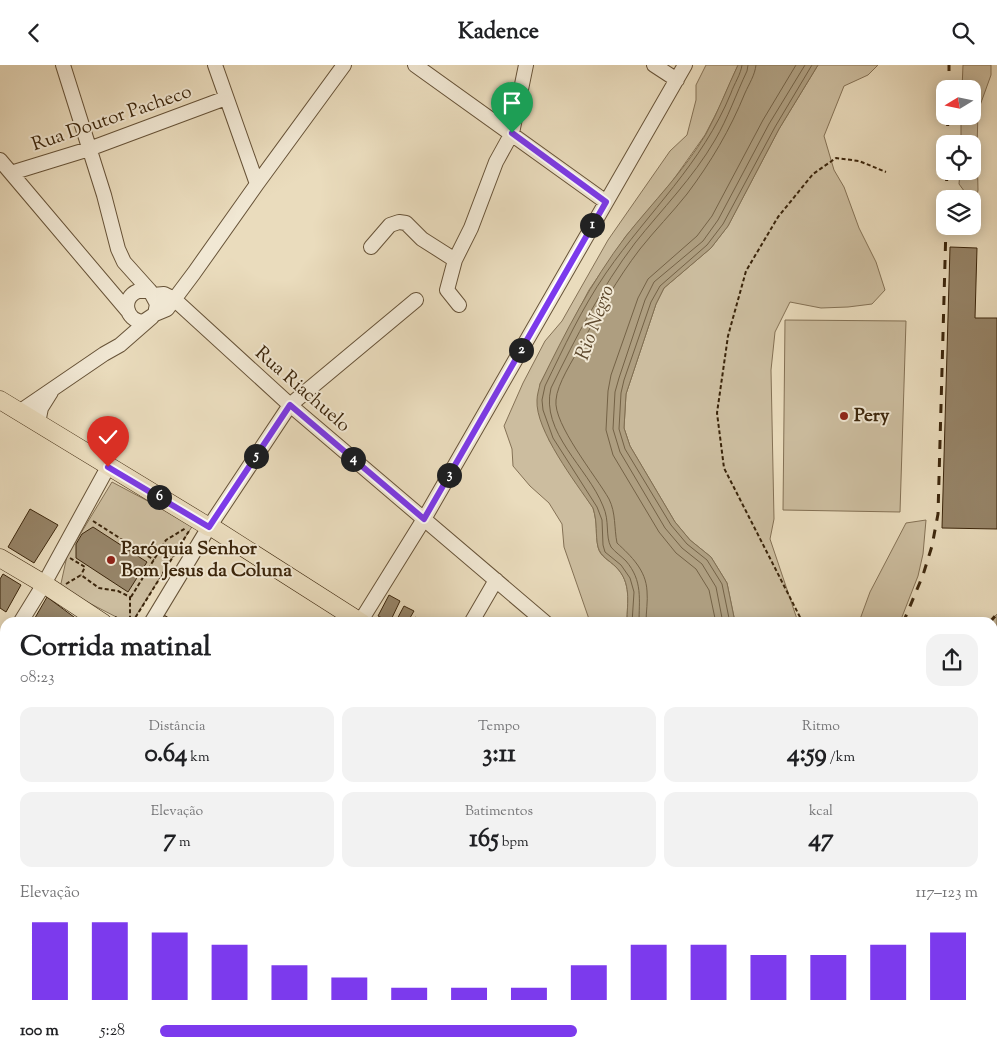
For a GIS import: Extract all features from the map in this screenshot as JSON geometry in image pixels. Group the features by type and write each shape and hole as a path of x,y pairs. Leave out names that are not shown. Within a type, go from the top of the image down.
{"main road":[{"path":"0,400 108,467 221,533 353,617"},
{"path":"0,558 52,586 95,617"}],"street":[{"name":"Rua Riachuelo","path":"62,65 104,195 121,256 160,295 496,580 530,617"},
{"path":"216,65 257,184"},
{"path":"19,412 128,339 154,315 160,295 194,273 344,65"},
{"path":"415,65 606,202"},
{"path":"459,305 447,290 455,260 471,228 496,162 512,133 526,65"},
{"path":"654,65 676,80"},
{"path":"364,617 424,519 685,65"},
{"name":"Rua Doutor Pacheco","path":"11,173 89,149 226,98"},
{"path":"0,160 129,313 138,321 144,322 154,315"},
{"path":"371,247 390,225 398,222 406,223 422,239 455,260"},
{"path":"104,354 123,332 129,313 128,301 134,293 143,291 160,295"},
{"path":"155,617 209,527 290,405 416,300"},
{"path":"38,423 41,408 54,388"},
{"path":"25,617 52,586 108,467"},
{"path":"474,617 496,580"}],"path":[{"path":"801,617 724,468 717,413 728,336 746,271 778,217 813,174 836,158 859,161 886,173"},
{"path":"90,519 154,560"},
{"path":"131,617 130,597 168,538 192,525 135,617"},
{"path":"52,586 81,575 85,567 67,556"},
{"path":"81,575 99,589 118,591 130,597"}],"shaded area":[{"path":"706,65 738,65 705,135 671,183 626,236 589,290 540,384 549,440 593,508 599,550 621,573 627,586 627,617 588,617 564,547 562,524 549,503 530,486 513,466 512,449 504,426 523,383 545,341 562,321 608,240 670,151 687,135 696,100 696,85"},
{"path":"818,65 878,65 868,75 844,86 824,136 834,170 844,187 859,228 876,262 885,290 872,304 821,308 790,302 775,332 771,370 774,519 770,539 796,617 734,617 727,583 711,557 690,540 675,522 630,446 624,428 626,394 656,304 664,288 711,248 728,226 779,129"},
{"path":"963,65 991,65 991,75 981,103 981,80 962,80"},
{"path":"961,125 978,125 977,135 961,135"},
{"path":"959,180 978,180 978,190 963,190 959,184"},
{"name":"Pery","path":"785,320 906,321 900,512 783,510"},
{"path":"112,482 193,525 135,617 116,617 60,588 67,556"},
{"path":"926,520 923,554 918,576 902,617 861,617 870,592 906,523"}],"water":[{"name":"Rio Negro","path":"738,65 818,65 779,129 728,226 711,248 664,288 656,304 626,394 624,428 630,446 675,522 690,540 711,557 727,583 734,617 627,617 627,586 621,573 599,550 593,508 549,441 538,412 538,394 540,384 569,327 613,253 678,174 710,126"}],"building":[{"path":"950,247 977,248 975,318 997,318 997,529 942,528"},
{"path":"30,509 58,525 34,563 8,547"},
{"name":"Paróquia Senhor Bom Jesus da Coluna","path":"93,527 147,562 128,592 76,558 76,544 82,534"},
{"path":"3,574 21,585 6,612 0,608 0,579"},
{"path":"389,595 400,601 392,617 378,616"},
{"path":"47,597 74,617 35,617"},
{"path":"404,606 414,611 410,617 398,617"},
{"path":"159,612 167,617 156,617"}],"railway":[{"path":"949,65 949,80"},
{"path":"947,135 948,125"},
{"path":"946,190 947,180"},
{"path":"906,617 923,575 932,546 938,514 946,235"},
{"path":"994,617 997,614"}],"place":[{"name":"Pery","path":"844,416"},
{"name":"Paróquia Senhor Bom Jesus da Coluna","path":"111,560"}],"route":[{"path":"108,467 209,527 290,405 424,519 606,202 512,133"}]}
